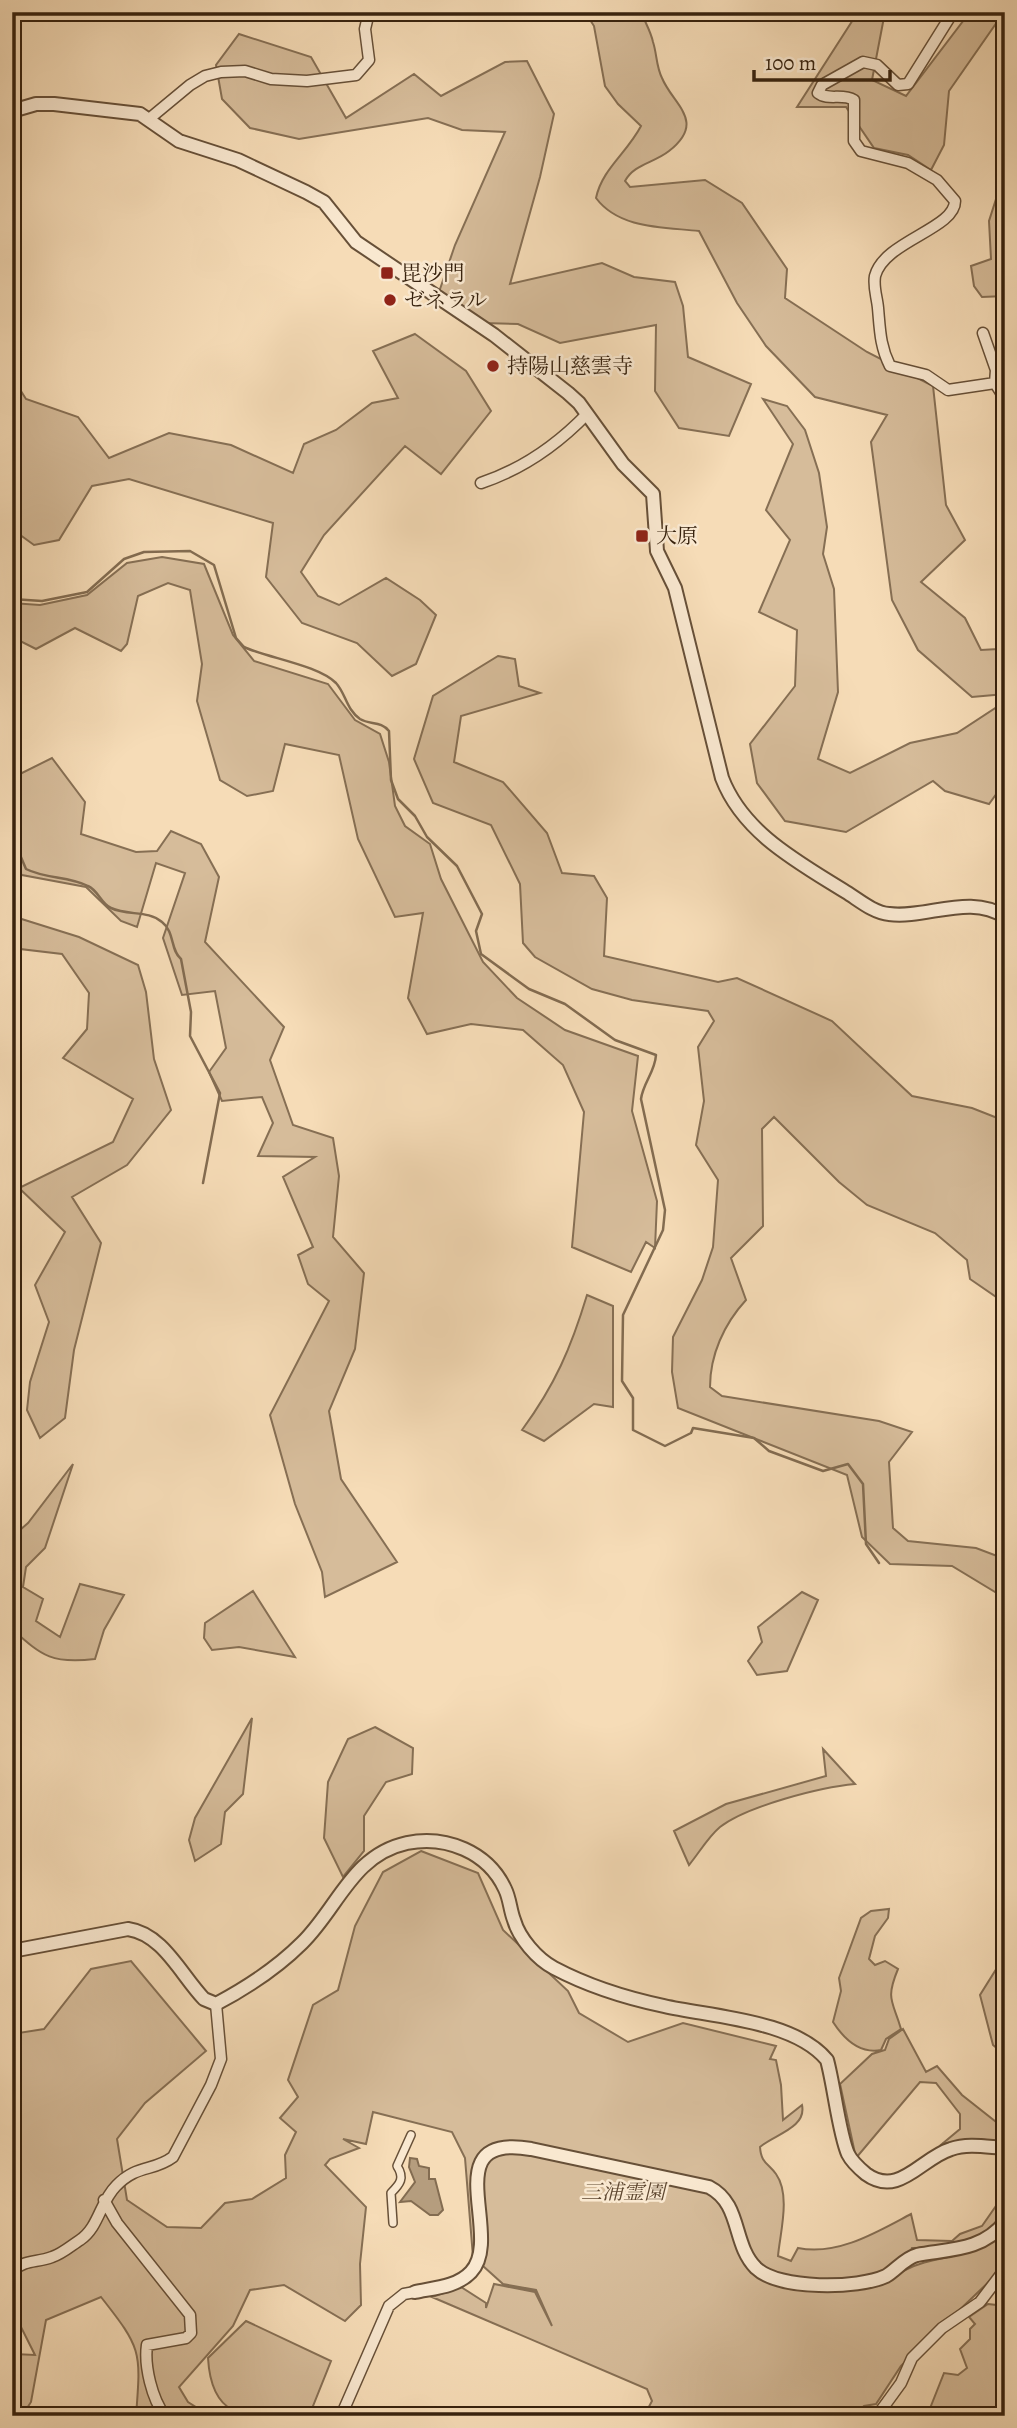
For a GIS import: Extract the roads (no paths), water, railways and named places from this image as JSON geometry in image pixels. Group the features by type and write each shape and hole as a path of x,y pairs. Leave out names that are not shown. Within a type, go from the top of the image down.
{"street":[{"path":"149,119 190,85 205,76 221,72 245,71 271,79 307,81 356,75 369,60 365,29 369,12"},
{"path":"953,12 908,84 898,85 877,65 863,62 822,85 818,93 853,100 853,141 861,151 908,163 937,180 955,201 949,216 893,250 877,271 874,288 879,335 888,362 896,370 926,375 948,390 995,383"},
{"path":"12,111 36,104 75,105 140,114 179,141 238,160 324,202 356,242 494,335 568,393 587,414 623,464 653,494 657,551 676,588 722,778 732,801 783,853 882,913 902,915 981,907 1005,917"},
{"path":"983,333 996,370 995,383 1005,399"},
{"path":"481,483 512,472 561,441 587,414"},
{"path":"216,2004 262,1979 303,1942 341,1891 374,1857 407,1843 444,1842 468,1850 485,1862 500,1878 507,1892 514,1923 526,1943 550,1966 610,1992 782,2031 819,2050 827,2060 831,2073 848,2154 860,2169 877,2182 904,2178 948,2149 962,2146 1005,2148"},
{"path":"12,1951 128,1929 143,1931 155,1939 204,1999 216,2004"},
{"path":"12,2271 23,2261 53,2257 82,2239 92,2231 104,2200 133,2171 165,2163 173,2157 211,2085 221,2059 216,2004"},
{"path":"393,2223 391,2193 401,2183 402,2173 397,2166 411,2135"},
{"path":"341,2416 389,2306 404,2294 448,2286 473,2270 481,2251 476,2173 486,2157 506,2146 709,2187 726,2198 747,2254 756,2267 774,2279 792,2284 872,2280 887,2275 914,2256 951,2252 984,2241 1005,2222"},
{"path":"104,2200 117,2223 190,2315 191,2333 187,2338 147,2345 145,2357 155,2394 165,2416"},
{"path":"877,2416 901,2382 912,2358 942,2328 980,2302 1005,2270"}],"waterway":[{"path":"12,599 42,601 87,592 124,559 144,552 190,551 214,565 236,638 244,647 328,677 339,687 355,715 389,731 391,780 398,799 415,816 427,837 457,866 482,914 476,931 481,954 529,989 565,1004 615,1040 656,1055 641,1099 665,1210 663,1230 623,1315 622,1381 633,1398 633,1430 665,1446 691,1433 693,1428 754,1438 769,1451 823,1471 848,1464 863,1484 866,1544 879,1563"},
{"path":"12,836 26,869 88,886 111,908 151,916 162,922 169,931 175,951 181,959 191,1012 190,1036 220,1093 203,1183"}],"place":[{"name":"毘沙門","path":"387,273"},
{"name":"ゼネラル","path":"390,300"},
{"name":"持陽山慈雲寺","path":"493,366"},
{"name":"大原","path":"642,536"}],"park label":[{"name":"三浦霊園","path":"623,2192"}]}
